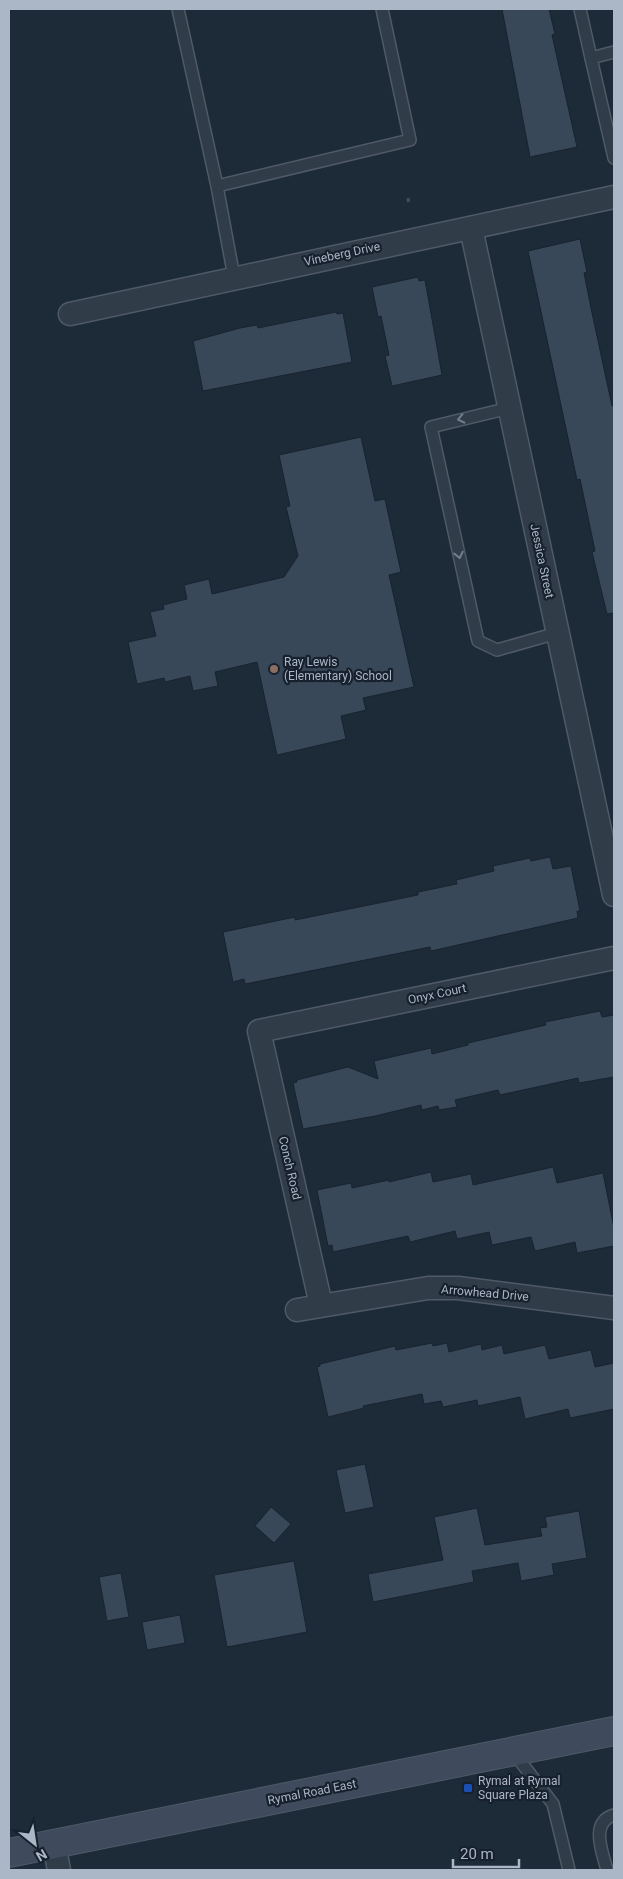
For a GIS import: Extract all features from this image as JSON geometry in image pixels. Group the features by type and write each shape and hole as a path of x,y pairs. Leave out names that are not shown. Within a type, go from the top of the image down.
{"main road":[{"name":"Rymal Road East","path":"9,1853 56,1857 513,1752 614,1731"}],"street":[{"name":"Vineberg Drive","path":"70,314 234,277 614,197"},
{"name":"Jessica Street","path":"471,228 614,895"},
{"name":"Onyx Court","path":"259,1031 614,958"},
{"name":"Conch Road","path":"259,1031 321,1305"},
{"name":"Arrowhead Drive","path":"297,1310 398,1292 458,1288 614,1308"}],"lane":[{"path":"178,9 217,186 234,277"},
{"path":"217,186 410,140 382,9"},
{"path":"580,9 614,158"},
{"path":"591,58 614,52"},
{"path":"509,408 431,426 478,641 497,650 557,633"},
{"path":"513,1752 554,1804 569,1870"},
{"path":"607,1870 598,1835 609,1816 614,1815"}],"path":[{"path":"408,198 409,205"}],"building":[{"path":"502,9 549,9 555,34 552,35 577,147 530,157"},
{"path":"580,239 587,272 584,273 591,308 612,406 614,406 614,613 607,614 592,552 595,551 580,479 577,480 528,251"},
{"path":"418,277 419,281 425,280 442,375 392,386 385,356 389,355 381,316 378,317 372,287"},
{"path":"336,312 337,314 343,313 352,362 203,391 193,341 240,328 257,325 258,328"},
{"path":"361,437 375,501 385,499 401,572 389,575 414,687 363,698 366,710 341,716 346,739 277,755 257,662 215,672 218,686 193,691 190,676 165,682 164,678 137,684 128,642 156,636 150,612 164,609 163,605 187,599 184,585 209,579 212,594 284,577 298,556 286,507 290,506 279,455"},
{"path":"550,857 553,869 571,866 580,911 577,911 578,918 431,951 430,947 245,984 244,979 233,982 223,932 295,917 295,920 418,895 418,892 457,884 456,880 494,871 493,866 530,858 531,861"},
{"path":"600,1011 602,1017 614,1015 614,1077 579,1083 578,1078 500,1095 498,1090 455,1100 457,1107 439,1110 438,1106 422,1110 421,1105 375,1116 303,1129 293,1083 297,1082 297,1080 348,1067 378,1079 374,1061 431,1048 432,1054 468,1045 468,1043 546,1025 545,1022"},
{"path":"553,1167 557,1183 603,1173 614,1228 614,1246 577,1253 575,1242 535,1251 531,1237 492,1245 489,1232 457,1239 455,1231 410,1242 408,1236 333,1252 332,1245 328,1246 317,1190 351,1183 352,1188 431,1172 433,1182 471,1174 473,1185"},
{"path":"432,1343 433,1346 447,1343 449,1352 481,1344 482,1350 502,1345 504,1354 545,1345 549,1359 591,1350 595,1367 614,1363 614,1409 570,1418 568,1409 525,1419 520,1397 478,1406 477,1400 443,1407 441,1401 424,1404 422,1394 363,1406 364,1408 328,1417 317,1367 320,1364 395,1346 396,1350"},
{"path":"365,1464 374,1507 345,1513 336,1470"},
{"path":"271,1507 291,1524 274,1543 255,1526"},
{"path":"477,1508 485,1545 542,1536 540,1528 547,1527 545,1517 579,1511 587,1558 552,1564 554,1575 521,1581 518,1563 472,1571 474,1582 373,1602 368,1574 443,1560 434,1517"},
{"path":"294,1561 307,1632 227,1647 214,1575"},
{"path":"121,1573 129,1617 107,1621 99,1577"},
{"path":"180,1615 185,1643 147,1650 142,1622"}],"place":[{"name":"Ray Lewis (Elementary) School","path":"274,669"},
{"name":"Rymal at Rymal Square Plaza","path":"468,1788"}]}
